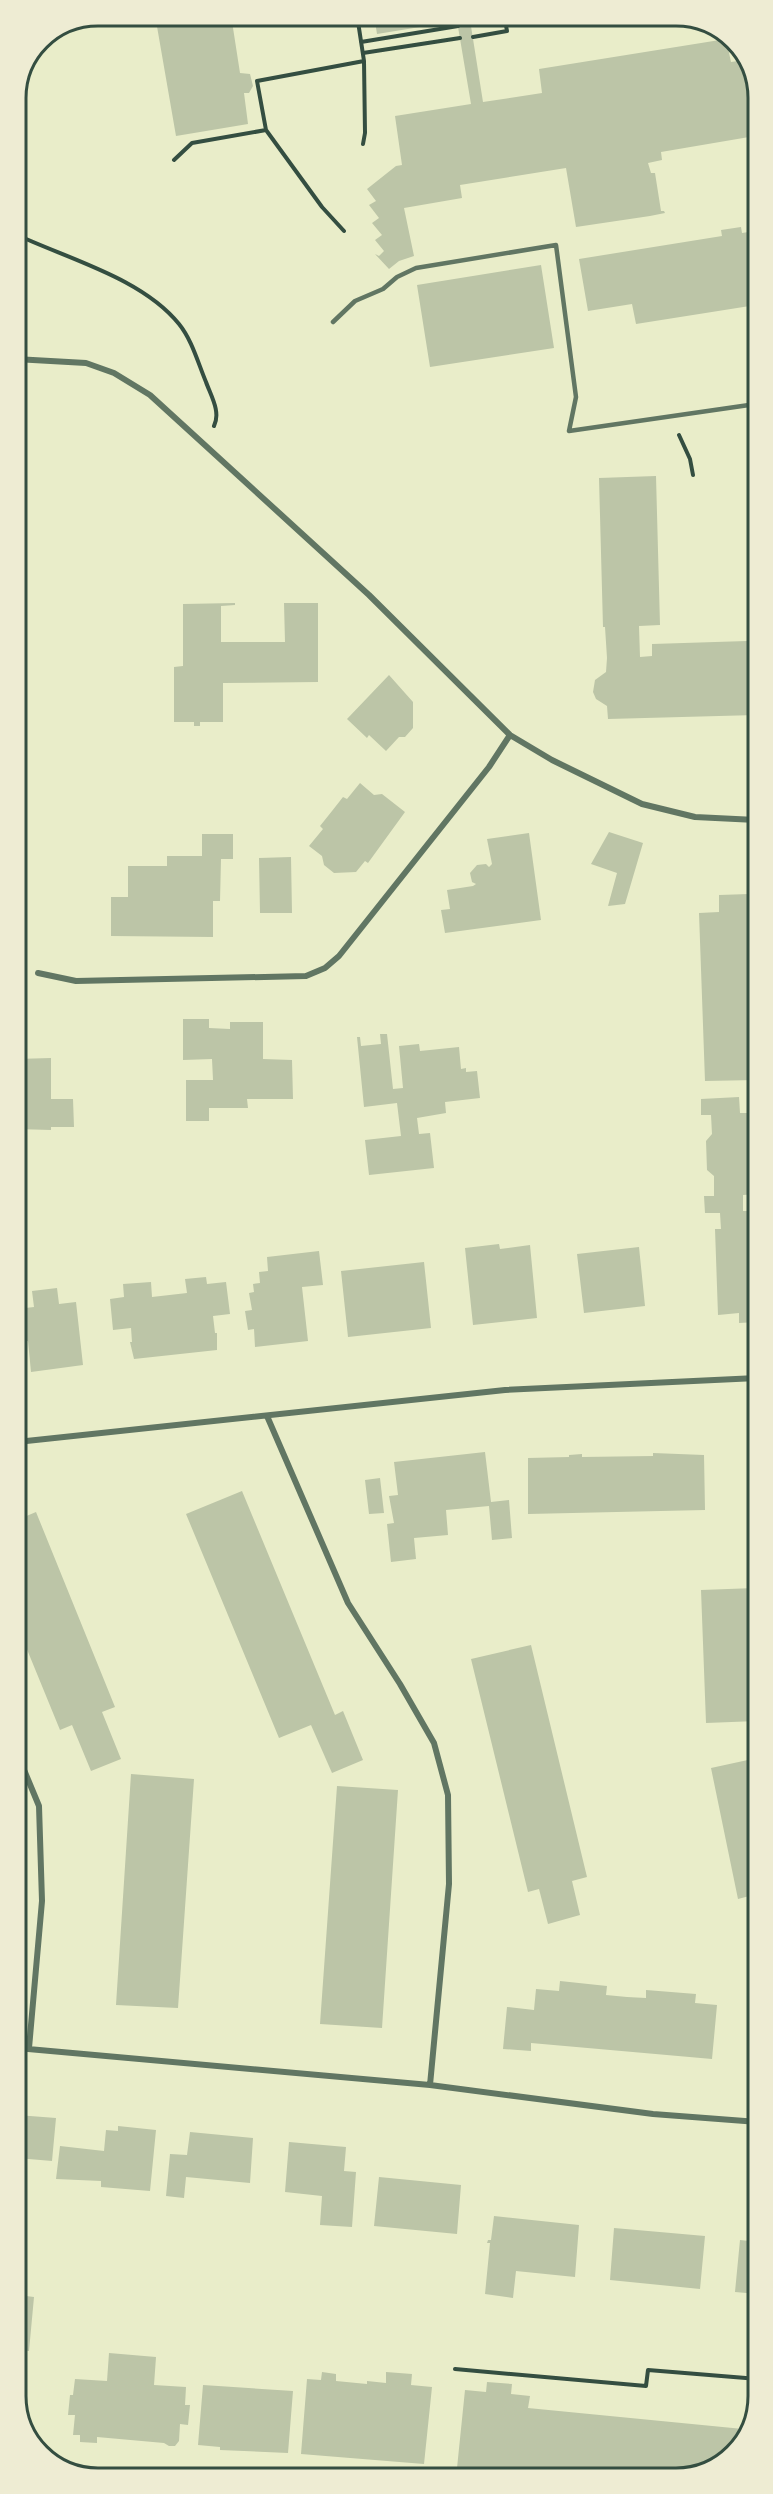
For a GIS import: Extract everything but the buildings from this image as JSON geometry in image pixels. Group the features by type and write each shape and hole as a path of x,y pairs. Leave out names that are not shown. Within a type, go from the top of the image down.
{"street":[{"path":"26,360 86,363 114,373 150,395 369,595 510,735 552,760 642,804 695,817 748,820"},
{"path":"38,973 76,981 306,976 325,968 339,956 468,794 510,735"},
{"path":"26,1441 505,1390 748,1378"},
{"path":"267,1416 348,1603 400,1684 434,1743 448,1795 449,1884 430,2085"},
{"path":"26,1775 39,1806 42,1900 29,2048 430,2085 653,2114 748,2121"}],"lane":[{"path":"333,322 355,301 383,289 397,277 416,268 556,245 576,397 569,431 673,418 748,405"}],"path":[{"path":"359,26 364,61 365,133 363,144"},
{"path":"361,42 458,26"},
{"path":"472,37 507,31 506,26"},
{"path":"363,53 460,38"},
{"path":"344,231 322,207 266,130 255,81 364,61"},
{"path":"174,160 192,143 266,130"},
{"path":"26,239 109,275 159,302 180,326 193,348 217,415 216,422 204,443"},
{"path":"673,418 676,430 690,459 693,474"},
{"path":"455,2369 646,2386 648,2370 748,2378"}]}
